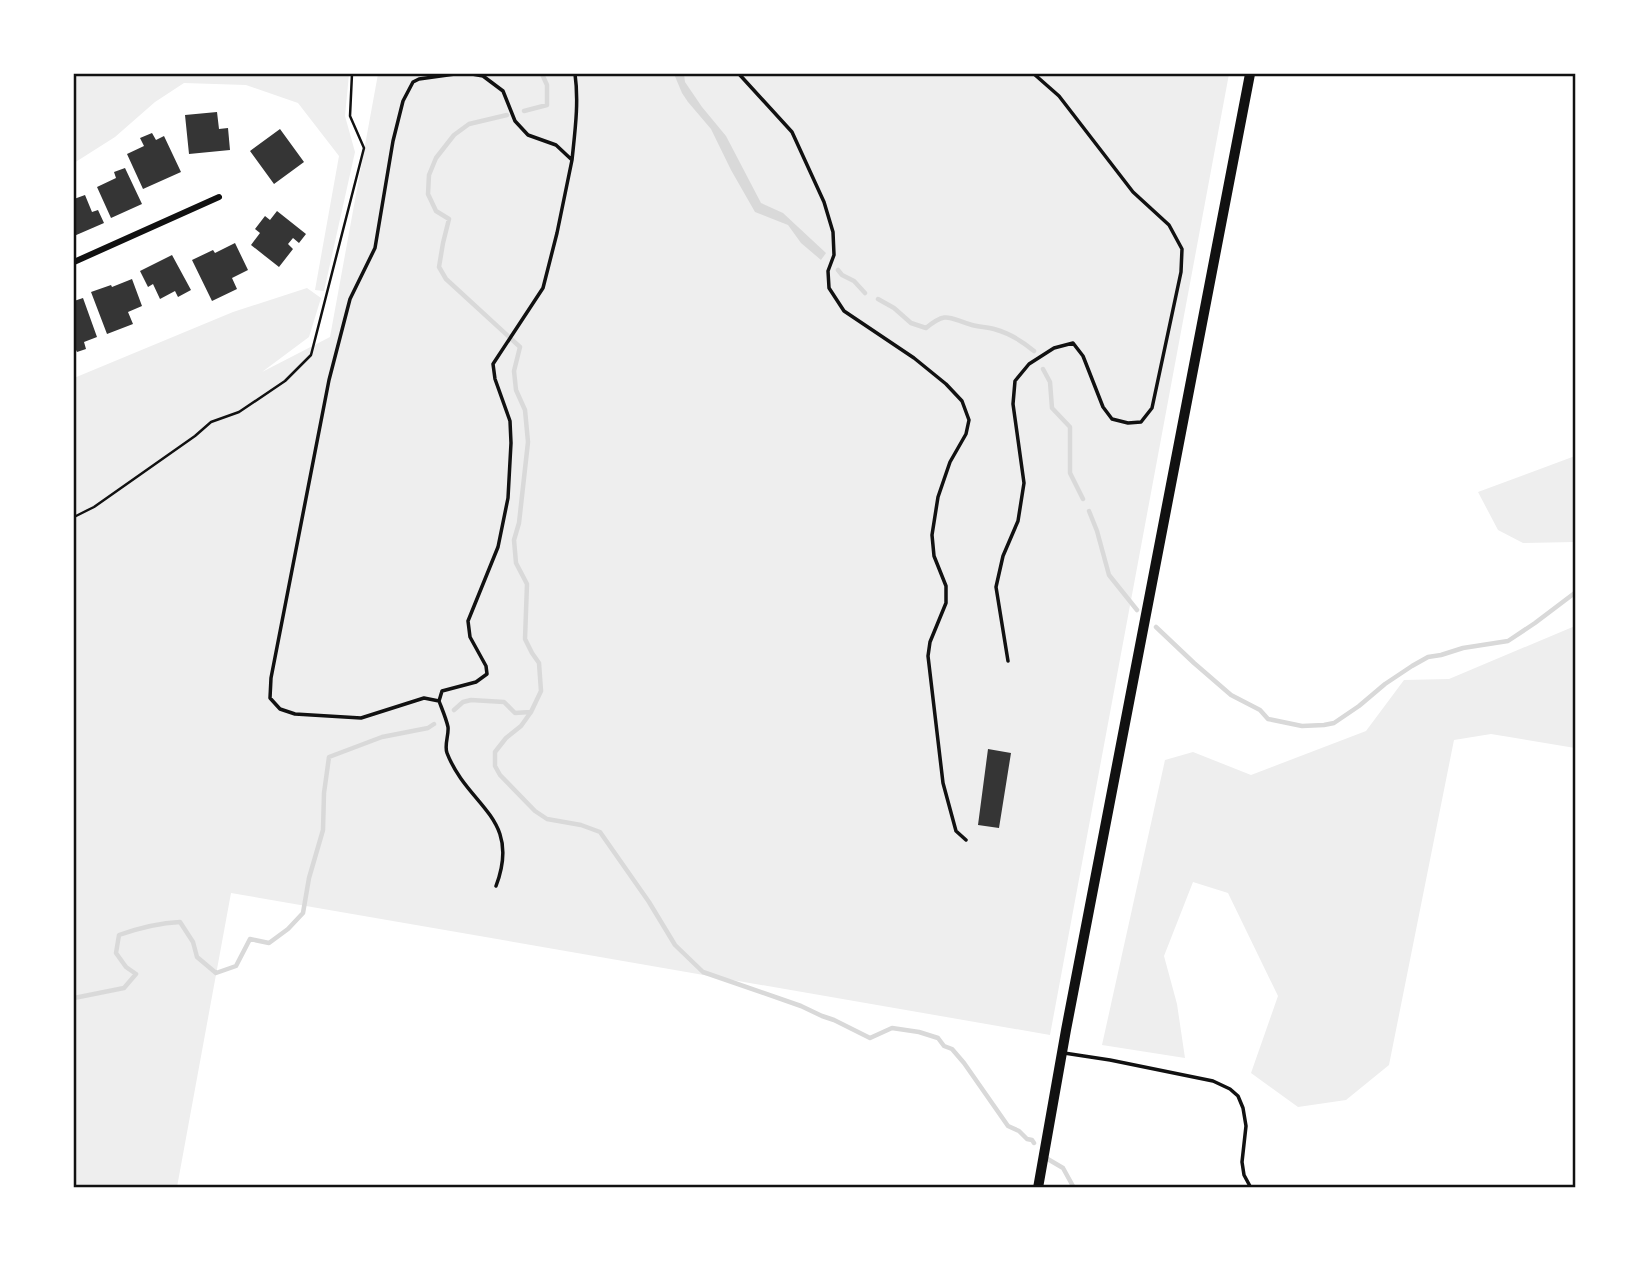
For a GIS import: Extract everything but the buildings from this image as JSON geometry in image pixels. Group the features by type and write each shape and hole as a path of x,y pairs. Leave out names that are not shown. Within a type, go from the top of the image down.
{"main road":[{"path":"1038,1188 1250,74"}],"street":[{"path":"74,262 219,197"}],"lane":[{"path":"417,74 419,79"},
{"path":"439,701 424,698 361,718 295,714 280,709 270,698 271,678 329,380 350,299 375,248 403,101 413,82 455,74"},
{"path":"472,74 483,76 503,91 515,121 528,135 556,145 572,160"},
{"path":"496,886 502,871 503,842 492,816 458,774 446,750 448,729 439,701 442,691 476,682 486,674 486,666 470,637 468,621 498,547 508,498 511,443 510,421 495,379 493,364 543,288 572,160 576,122 575,74"},
{"path":"738,74 792,132 824,202 834,232 834,255 828,271 829,288 844,311 914,358 946,384 962,401 970,420 966,434 950,462 938,497 932,535 934,556 946,586 946,603 930,642 928,656 943,783 956,831 967,840"},
{"path":"1008,661 996,587 1003,556 1018,521 1024,484 1013,404 1015,381 1029,364 1054,348 1073,342 1083,356 1102,407 1112,419 1128,423 1141,422 1152,408 1181,272 1182,249 1169,225 1133,191 1059,96 1034,74"},
{"path":"1062,1053 1213,1081 1230,1088 1244,1108 1246,1126 1242,1162 1244,1175 1251,1188"}],"path":[{"path":"74,517 94,507 211,422 239,411 285,381 311,355 364,148 350,117 352,74"}],"shaded area":[{"path":"74,74 349,74 345,116 355,152 324,291 315,290 339,156 298,103 246,85 184,83 155,102 115,137 74,163"},
{"path":"378,74 1229,74 1050,1035 231,893 177,1187 74,1187 74,378 233,312 307,288 321,298 309,337 262,372 330,337"},
{"path":"674,74 684,74 685,82 726,136 761,203 783,213 826,253 821,260 801,243 788,225 755,212 711,129 688,102"},
{"path":"1575,456 1575,542 1523,543 1498,530 1478,492"},
{"path":"1575,626 1575,748 1491,734 1454,740 1389,1065 1346,1100 1298,1107 1251,1073 1278,996 1228,893 1193,882 1164,956 1177,1004 1185,1058 1102,1045 1165,760 1193,752 1251,775 1366,731 1404,680 1449,679"}],"waterway":[{"path":"524,111 547,105 547,85 542,74"},
{"path":"507,115 469,124 454,135 436,158 429,175 428,194 436,211 449,219 439,267 446,279 520,347 514,371 516,390 525,410 528,442 519,523 514,540 516,563 527,584 525,639 539,663 541,691 521,726 506,738 495,752 495,766 500,775 535,811 547,819 581,825 600,832 649,902 675,945 703,972 801,1006 870,1038 892,1028 938,1038 964,1063 1008,1126 1034,1143"},
{"path":"838,270 865,293"},
{"path":"878,299 894,308 911,323 926,328 939,319 949,318 1005,333 1034,351"},
{"path":"1043,369 1050,382 1052,408 1070,427 1070,473 1083,499"},
{"path":"1089,511 1109,575 1137,610"},
{"path":"1156,627 1231,695 1260,710 1268,719 1302,726 1324,725 1334,723 1385,684 1428,657 1508,641 1576,592"},
{"path":"454,710 463,702 471,700 504,702 515,713 530,712"},
{"path":"74,998 124,988 136,974 126,967 116,953 119,935 127,932 180,922 193,942 197,957 216,973 236,966 250,939 269,943 288,929 303,913 309,878 323,830 329,757 382,737 428,728 434,724"},
{"path":"1046,1158 1063,1168 1074,1188"}]}
